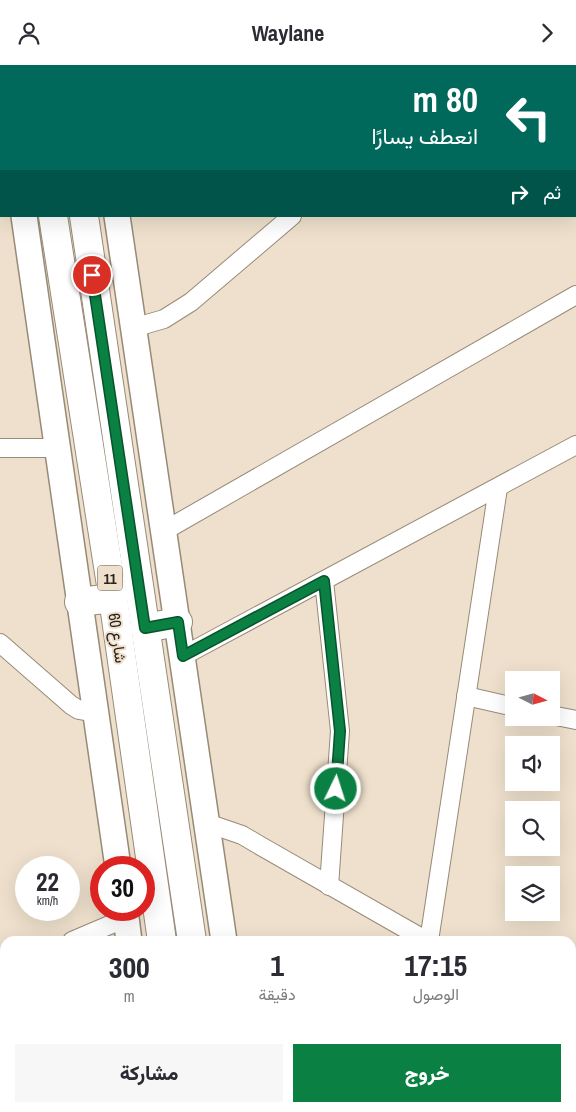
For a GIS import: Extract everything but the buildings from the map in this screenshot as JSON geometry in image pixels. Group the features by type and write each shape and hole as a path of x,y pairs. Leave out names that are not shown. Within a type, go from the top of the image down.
{"highway":[{"name":"شارع 60","path":"53,217 113,598 161,936"},
{"name":"شارع 60","path":"84,217 191,936"},
{"path":"79,602 113,598"},
{"path":"145,628 178,622"}],"main road":[{"path":"24,217 116,856"},
{"path":"117,217 223,936"}],"street":[{"path":"133,328 164,319 191,302 291,217"},
{"path":"164,531 576,295"},
{"path":"183,656 576,445"},
{"path":"0,447 57,448"},
{"path":"429,936 498,488"},
{"path":"324,581 340,731 329,887"},
{"path":"0,643 71,705 79,710 96,713"},
{"path":"466,696 505,705"},
{"path":"560,717 576,720"},
{"path":"207,823 242,835 329,887 419,936"},
{"path":"87,936 127,923"}],"route":[{"path":"92,275 145,628 178,622 183,656 324,581 340,731 336,789"}]}
